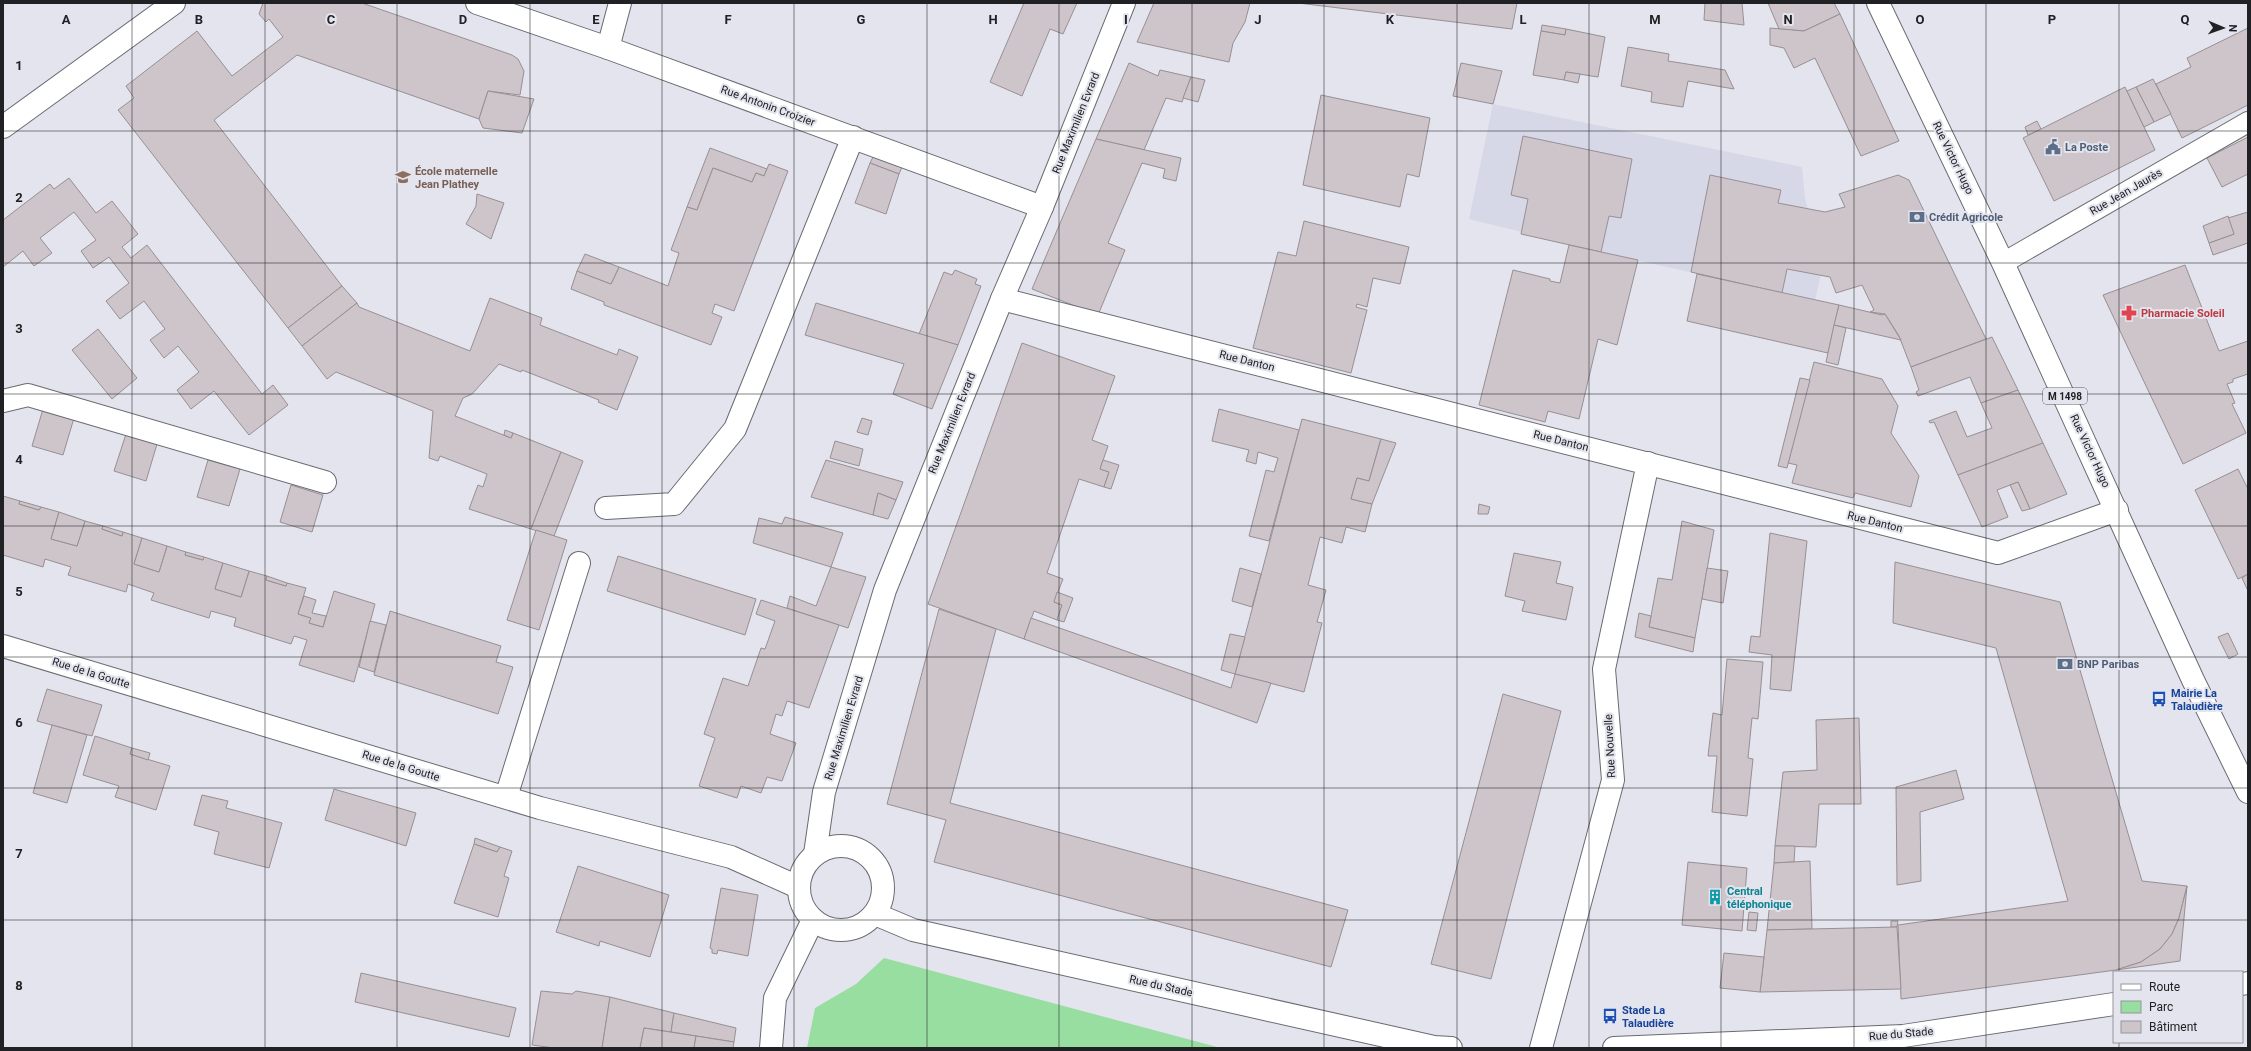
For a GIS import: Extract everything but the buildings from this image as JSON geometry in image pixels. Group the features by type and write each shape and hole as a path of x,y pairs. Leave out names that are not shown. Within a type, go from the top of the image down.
{"street":[{"path":"5,120 174,3"},
{"name":"Rue Antonin Croizier","path":"477,3 498,7 1042,206"},
{"path":"608,48 620,3"},
{"name":"Rue Maximilien Evrard","path":"798,887 801,874 806,863 815,854 824,792 886,590 1002,299 1042,206 1124,3"},
{"name":"Rue Victor Hugo","path":"1878,3 2003,262 2193,680 2248,792"},
{"path":"606,508 674,504 735,429 853,137"},
{"name":"Rue Danton","path":"1002,299 1998,553 2117,510"},
{"path":"3,401 28,395 325,482"},
{"name":"Rue Nouvelle","path":"1541,1048 1613,780 1604,669 1648,463"},
{"path":"506,797 579,564"},
{"name":"Rue de la Goutte","path":"3,646 506,797 731,857 798,887"},
{"path":"798,887 800,899 805,911 813,920 824,928 852,930 865,924 875,914 881,902 884,889 882,875 876,863 866,854 847,846 827,848 815,854"},
{"name":"Rue du Stade","path":"875,914 913,930 1419,1043 1450,1048"},
{"path":"771,1048 775,998 813,920"},
{"name":"Rue du Stade","path":"1614,1048 1903,1036 2113,1004"}],"lane":[{"name":"Rue Jean Jaurès","path":"2003,262 2248,122"}],"shaded area":[{"path":"1493,104 1802,167 1805,199 1824,262 1815,300 1640,261 1469,219"}],"green space":[{"path":"884,958 1221,1048 807,1048 815,1008 856,984"}],"place":[{"name":"La Poste","path":"2053,147"},
{"name":"École maternelle Jean Plathey","path":"403,177"},
{"name":"Crédit Agricole","path":"1917,217"},
{"name":"Pharmacie Soleil","path":"2129,313"},
{"name":"BNP Paribas","path":"2065,664"},
{"name":"Mairie La Talaudière","path":"2159,699"},
{"name":"Central téléphonique","path":"1715,897"},
{"name":"Stade La Talaudière","path":"1610,1016"}]}
